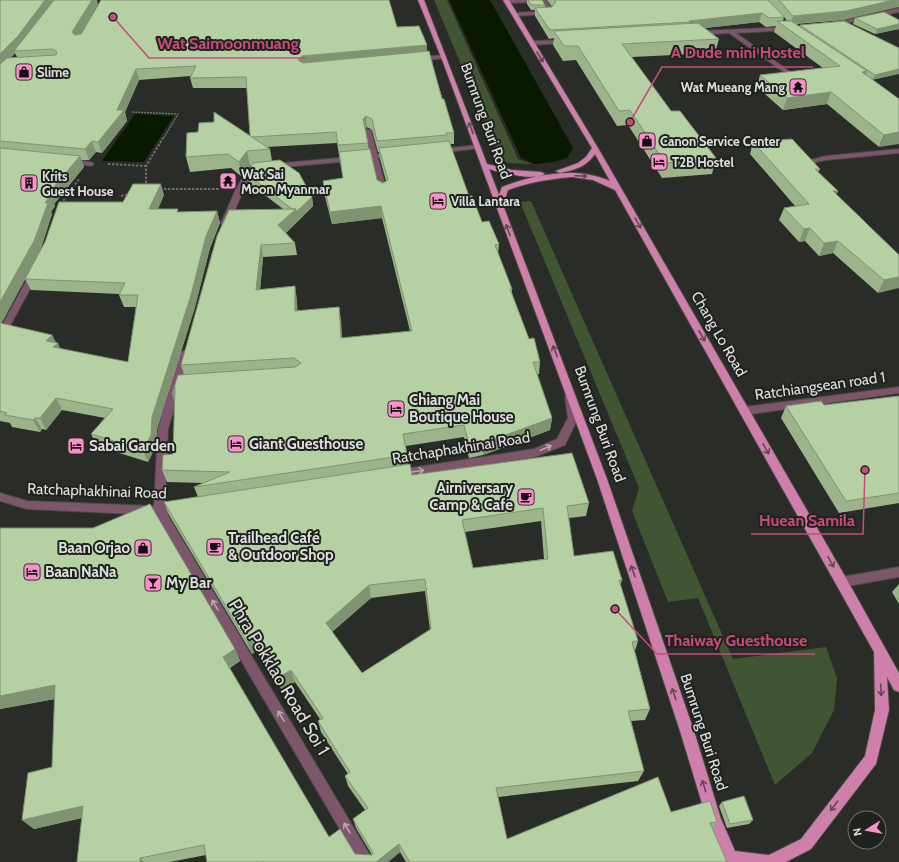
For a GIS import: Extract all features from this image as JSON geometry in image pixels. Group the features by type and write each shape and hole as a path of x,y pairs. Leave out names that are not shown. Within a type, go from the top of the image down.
{"main road":[{"name":"Bumrung Buri Road","path":"422,1 602,479 684,724 714,820 731,860"},
{"name":"Chang Lo Road","path":"506,1 595,148 842,582 899,686"},
{"path":"484,165 500,171 529,174 556,172 577,168 588,160 595,148"},
{"path":"499,205 505,189 517,183 539,179 578,175 591,176 607,182 618,189"},
{"path":"731,860 769,862 806,844 871,759 882,710 880,651"}],"street":[{"path":"506,1 543,0 551,12 514,14"},
{"path":"828,24 899,10"},
{"path":"784,22 789,28"},
{"path":"843,22 850,26"},
{"path":"693,34 789,28 796,30"},
{"path":"730,31 791,75"},
{"path":"532,42 575,40"},
{"path":"410,59 444,57"},
{"path":"368,130 383,192"},
{"path":"435,151 478,147"},
{"path":"820,179 810,167 813,161 826,158 899,151"},
{"path":"223,228 240,189 252,168 397,154"},
{"path":"60,161 91,164"},
{"path":"0,337 38,267"},
{"path":"158,511 163,429 180,383 188,343"},
{"name":"Ratchaphakhinai Road","path":"386,476 534,453 561,442 573,418 569,388"},
{"name":"Ratchiangsean road 1","path":"744,411 899,390"},
{"name":"Ratchaphakhinai Road","path":"0,497 28,505 158,511 190,506"},
{"name":"Phra Pokklao Road Soi 1","path":"158,511 367,862"},
{"path":"842,582 899,572"}],"path":[{"path":"132,112 178,114 146,166 146,189"},
{"path":"60,204 91,164 146,166"},
{"path":"154,189 240,189"},
{"path":"121,196 134,193"}],"shaded area":[{"path":"434,0 447,0 518,159 532,164 509,163 501,160"},
{"path":"449,0 490,0 573,148 567,158 554,162 535,164 521,158"},
{"path":"135,114 174,116 144,162 102,161"},
{"path":"531,201 733,659 826,647 837,678 834,710 812,753 775,785 698,598 668,602 632,511 639,488 520,202"}],"building":[{"path":"0,0 45,0 18,36 0,54"},
{"path":"54,0 92,0 72,32 75,35 81,34 101,0 389,0 397,27 419,26 427,45 302,56 298,60 303,63 429,51 442,99 444,99 454,133 446,133 447,135 377,141 372,119 366,116 363,119 368,143 338,145 336,132 252,137 250,135 246,77 190,78 196,66 136,69 117,110 124,110 98,142 92,141 85,149 0,141 0,64 7,58 56,55 57,52 53,49 14,51"},
{"path":"528,0 542,0 545,5 531,5"},
{"path":"554,0 768,0 784,17 769,18 762,13 689,21 690,22 550,30 535,8 552,7 556,2"},
{"path":"779,0 894,0 846,11 793,16"},
{"path":"884,12 899,20 899,24 877,29 855,18"},
{"path":"777,21 791,21 867,71 862,72 899,99 899,132 884,135 831,92 787,98 760,75 840,66"},
{"path":"844,21 899,48 899,69 875,75 800,25"},
{"path":"698,23 719,39 622,44 671,111 680,111 716,158 665,163 630,110 619,111 578,46 564,46 554,31"},
{"path":"214,112 270,149 247,151 239,162 228,154 186,157 187,133 198,132 199,123 214,122"},
{"path":"792,139 820,169 815,169 838,191 833,191 899,255 899,277 884,280 838,241 824,243 810,228 804,229 784,208 809,204 753,142"},
{"path":"449,141 469,196 472,196 482,222 489,221 499,244 495,245 512,289 510,289 529,339 534,338 540,362 533,362 552,418 484,443 469,445 464,425 403,434 407,455 194,487 230,472 162,470 163,455 173,454 175,387 172,394 178,375 295,367 301,363 294,358 181,365 217,236 229,210 296,209 278,225 295,243 261,245 256,290 295,286 295,311 339,307 341,338 412,331 381,206 330,212 323,181 343,178 339,152 370,149 377,180 383,183 388,180 379,148"},
{"path":"0,148 80,156 47,195 50,195 45,203 48,203 34,241 0,302"},
{"path":"280,160 299,173 312,197 296,212 296,209 292,209 247,174 253,163"},
{"path":"133,184 161,184 149,209 178,209 177,212 217,211 206,236 191,295 152,417 151,435 143,450 91,434 113,409 56,398 40,418 35,418 33,420 5,415 7,413 0,411 0,323 52,335 46,341 58,343 53,347 128,362 138,295 119,295 125,283 25,279 45,242 59,202 123,202"},
{"path":"899,396 899,493 846,501 786,406 821,401 824,405"},
{"path":"572,453 589,503 567,506 574,556 613,551 622,580 619,580 638,641 632,642 650,709 628,711 644,771 496,788 507,839 658,777 671,812 710,801 717,822 710,823 727,862 410,862 399,844 376,862 207,862 204,845 140,858 140,862 77,862 83,806 22,820 28,773 52,767 55,685 0,696 0,528 93,528 150,504 235,649 223,657 329,837 340,829 355,854 372,855 373,853 353,819 368,808 345,776 350,772 318,721 323,718 291,670 278,678 251,639 247,642 164,502 410,464 412,475","holes":["543,508 548,559 473,568 462,520","425,579 431,629 362,673 326,623 369,585"]},
{"path":"744,796 753,820 730,824 722,802"}],"place":[{"name":"Wat Saimoonmuang","path":"113,17"},
{"name":"Slime","path":"24,72"},
{"name":"Wat Mueang Mang","path":"798,87"},
{"name":"A Dude mini Hostel","path":"630,122"},
{"name":"Canon Service Center","path":"647,141"},
{"name":"T2B Hostel","path":"659,162"},
{"name":"Wat Sai Moon Myanmar","path":"228,181"},
{"name":"Krits Guest House","path":"29,183"},
{"name":"Villa Lantara","path":"438,201"},
{"name":"Chiang Mai Boutique House","path":"396,409"},
{"name":"Giant Guesthouse","path":"236,444"},
{"name":"Sabai Garden","path":"76,446"},
{"name":"Huean Samila","path":"865,470"},
{"name":"Airniversary Camp & Cafe","path":"526,497"},
{"name":"Trailhead Café & Outdoor Shop","path":"215,547"},
{"name":"Baan Orjao","path":"143,548"},
{"name":"Baan NaNa","path":"32,572"},
{"name":"My Bar","path":"153,583"},
{"name":"Thaiway Guesthouse","path":"615,609"}]}
